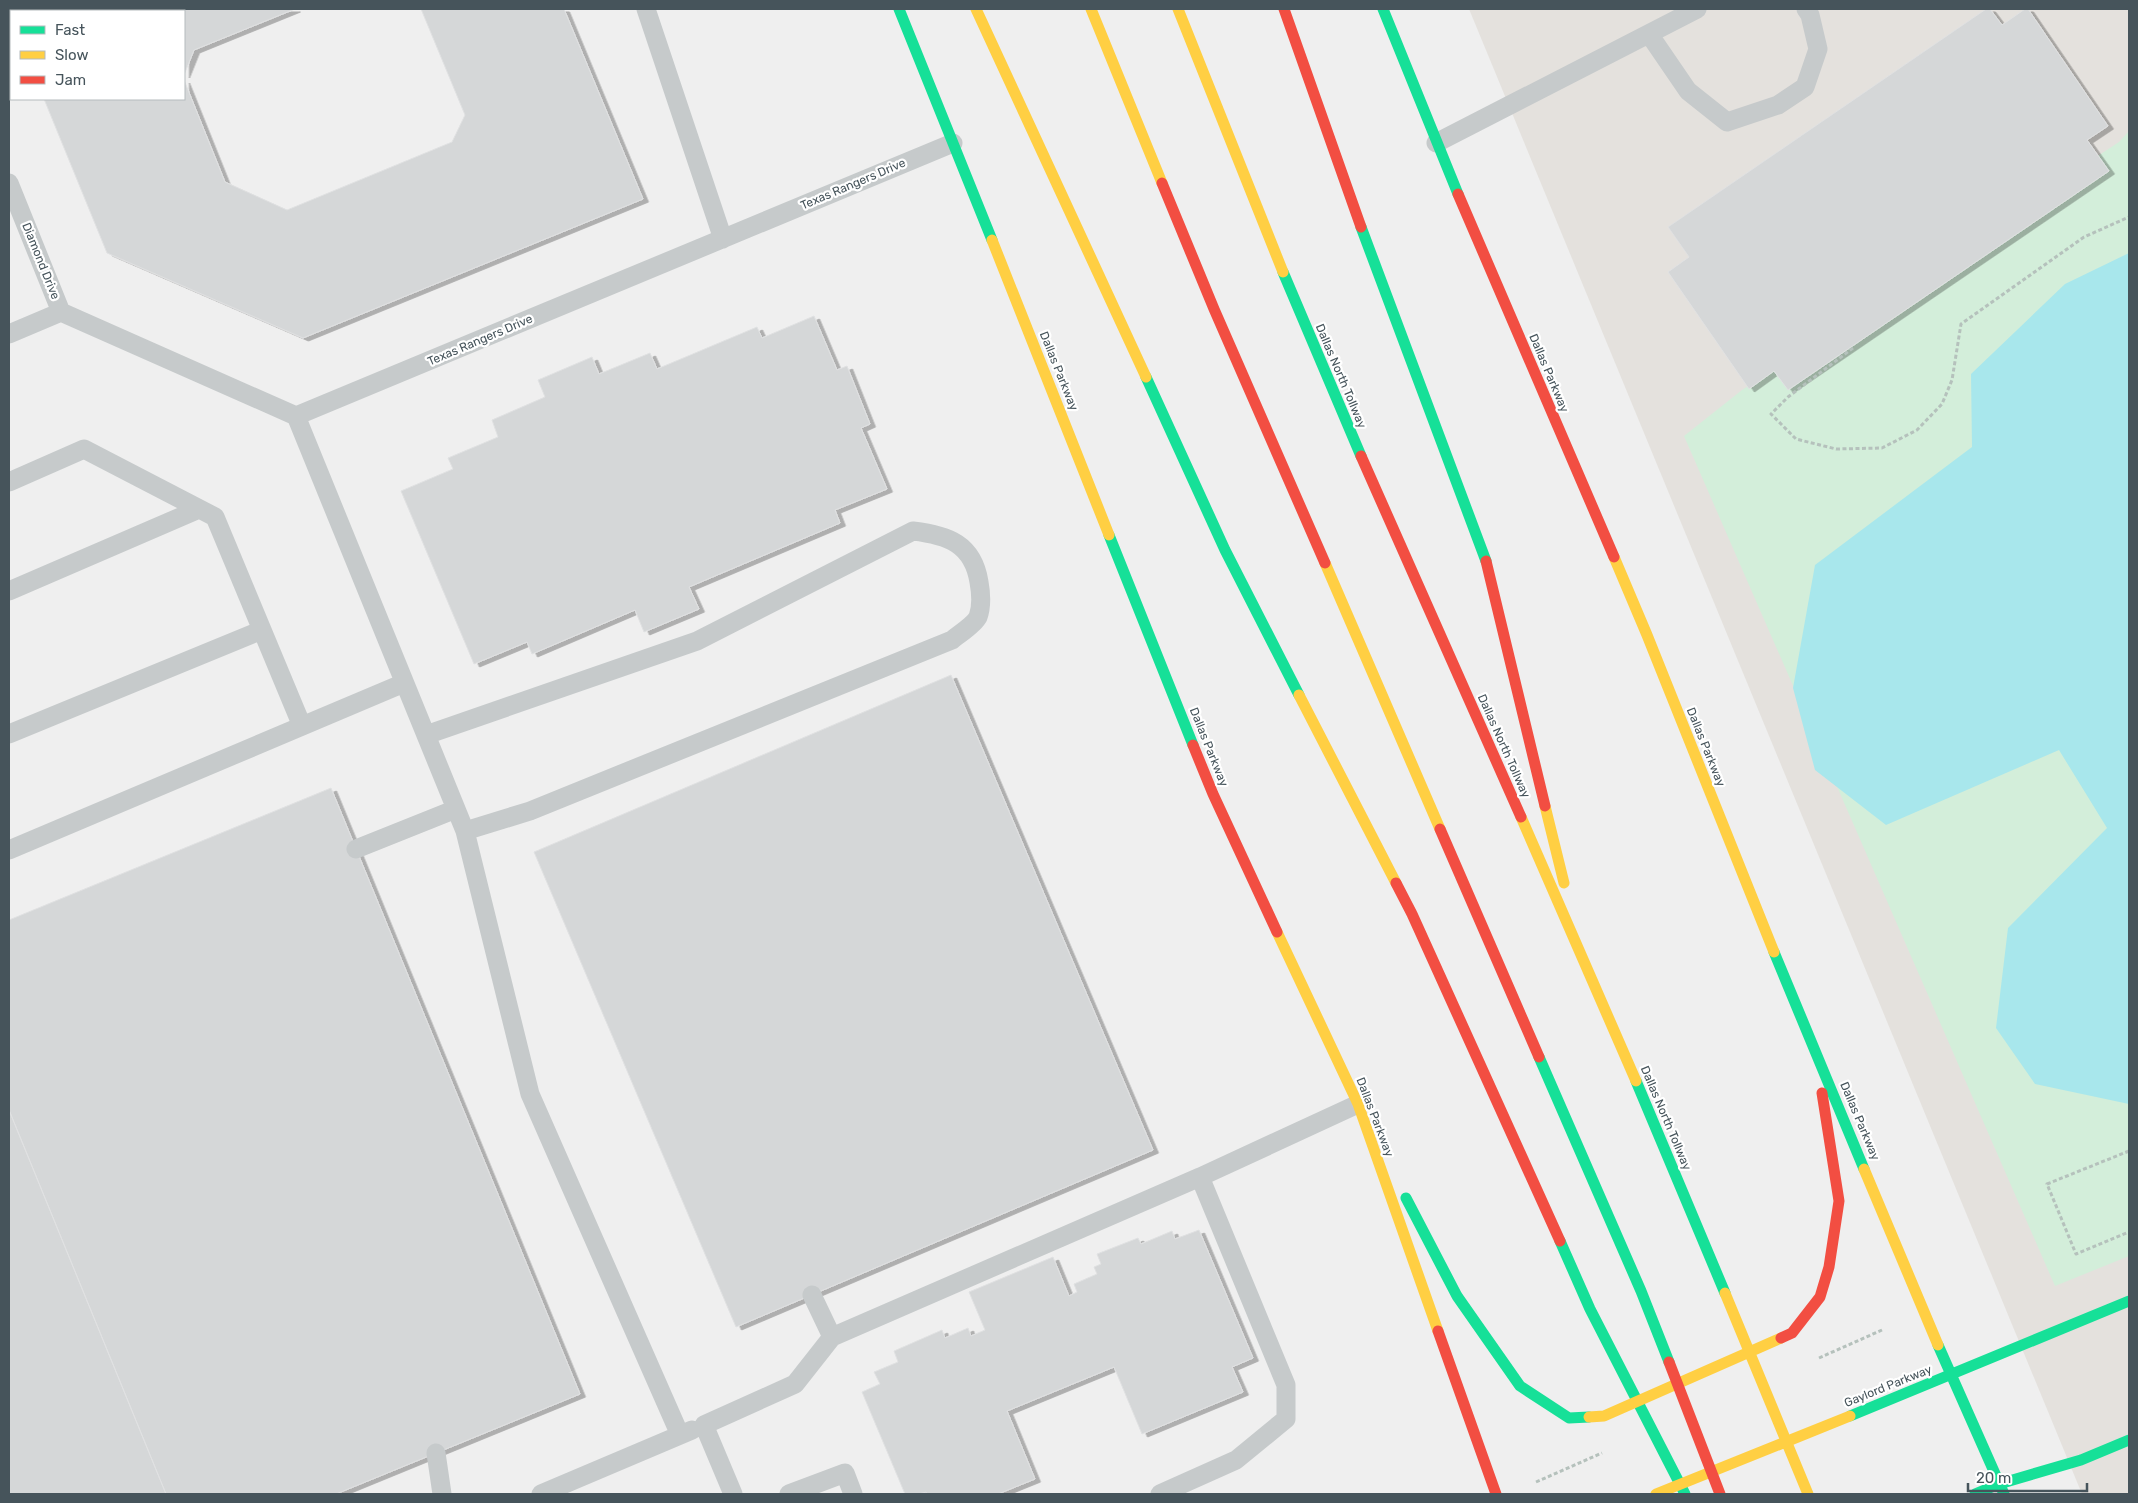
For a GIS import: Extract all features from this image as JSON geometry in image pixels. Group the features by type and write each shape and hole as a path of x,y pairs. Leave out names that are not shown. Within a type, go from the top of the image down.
{"main road":[{"name":"Dallas Parkway","path":"899,9 1213,794 1358,1104 1496,1494"},
{"path":"976,9 1225,550 1412,914 1590,1308 1685,1494"},
{"path":"1091,9 1218,318 1641,1290 1720,1494"},
{"name":"Dallas North Tollway","path":"1178,9 1283,273 1383,509 1581,953 1712,1260 1808,1494"},
{"path":"1284,9 1366,242 1484,559 1581,953"},
{"name":"Dallas Parkway","path":"1383,9 1436,143 1647,635 1745,884 1816,1049 1951,1376 2001,1489"},
{"path":"1358,1104 1457,1296 1520,1386 1570,1418 1604,1416 1792,1333 1820,1297 1829,1267 1839,1201 1816,1049"},
{"name":"Gaylord Parkway","path":"1656,1494 1951,1376 2129,1301"},
{"path":"1975,1494 2001,1489 2081,1460 2129,1440"}],"lane":[{"path":"646,9 723,239"},
{"path":"1436,143 1697,9"},
{"path":"1648,34 1688,91 1727,122 1778,105 1805,86 1818,49 1810,15 1806,9"},
{"name":"Texas Rangers Drive","path":"296,416 953,143"},
{"name":"Diamond Drive","path":"9,183 61,312"},
{"path":"9,334 61,312 296,416 465,831 530,1094 680,1435"},
{"path":"9,482 84,450 215,517 302,726"},
{"path":"9,591 199,509"},
{"path":"426,735 697,642 913,530 939,534 963,546 978,570 982,597 977,618 952,640 530,811 465,831"},
{"path":"9,734 262,630"},
{"path":"9,850 404,683"},
{"path":"356,849 456,809"},
{"path":"541,1494 796,1384 832,1337 1200,1177 1358,1104"},
{"path":"1160,1494 1236,1460 1286,1419 1286,1385 1200,1177"},
{"path":"812,1295 832,1337"},
{"path":"704,1425 733,1494"},
{"path":"436,1453 442,1494"},
{"path":"789,1494 845,1473 853,1494"}],"path":[{"path":"1853,348 1788,397 1771,414 1796,438 1836,449 1882,448 1917,430 1942,404 1952,380 1961,324 2084,237 2129,217"},
{"path":"2129,1151 2047,1184 2076,1254 2129,1232"}],"shaded area":[{"path":"1469,9 2129,9 2129,1494 2082,1494"}],"green space":[{"path":"2129,131 2129,1256 2055,1286 1684,436 1742,390 2119,142"}],"water":[{"path":"2129,253 2129,1104 2035,1084 1996,1028 2008,928 2107,828 2059,750 1886,825 1815,770 1793,688 1815,565 1972,447 1971,374 2065,284"}],"building":[{"path":"9,9 90,10 10,10 10,14"},
{"path":"89,9 149,9 146,10"},
{"path":"295,9 194,50 185,72 185,10 146,10"},
{"path":"421,9 564,9 643,199 303,338 107,253 44,100 185,100 185,82 225,182 287,210 452,142 465,115"},
{"path":"1986,9 1990,9 2002,25 2025,9 2028,9 2108,126 2087,140 2109,171 1788,390 1774,371 1749,389 1668,272 1689,257 1668,227"},
{"path":"814,316 837,370 847,366 870,424 861,428 887,489 835,510 840,523 689,587 699,609 644,632 635,610 532,654 527,642 474,664 401,491 453,469 448,458 498,437 492,420 545,397 538,380 592,357 599,374 650,353 657,369 757,327 762,338"},
{"path":"951,675 1153,1150 736,1327 534,852"},
{"path":"331,788 580,1394 336,1494 166,1494 9,1110 9,920"},
{"path":"9,1110 166,1494 9,1494"},
{"path":"1199,1230 1253,1358 1232,1367 1243,1392 1142,1434 1114,1367 1007,1411 1035,1479 998,1494 927,1494 926,1492 905,1494 862,1392 880,1384 874,1372 898,1362 894,1351 942,1330 945,1338 968,1328 971,1336 985,1330 969,1292 1053,1257 1069,1296 1077,1292 1074,1284 1097,1274 1094,1267 1101,1264 1097,1254 1138,1238 1141,1244 1172,1231 1175,1239"}],"traffic: fast":[{"path":"899,9 992,240"},
{"path":"1383,9 1458,194"},
{"path":"1361,227 1486,561"},
{"path":"1283,272 1361,456"},
{"path":"1146,377 1225,550 1299,695"},
{"path":"1109,535 1193,745"},
{"path":"1774,952 1864,1169"},
{"path":"1539,1057 1641,1291 1669,1362"},
{"path":"1636,1081 1725,1293"},
{"path":"1406,1198 1457,1296 1520,1386 1569,1418 1589,1417"},
{"path":"1560,1241 1590,1309 1685,1494"},
{"path":"1850,1416 2129,1301"},
{"path":"1938,1345 2004,1494"},
{"path":"1975,1494 1999,1484 2081,1460 2129,1440"}],"traffic: slow":[{"path":"976,9 1146,377"},
{"path":"1091,9 1162,183"},
{"path":"1178,9 1283,272"},
{"path":"992,240 1109,535"},
{"path":"1614,557 1774,952"},
{"path":"1325,563 1440,829"},
{"path":"1299,695 1396,883"},
{"path":"1545,806 1564,883"},
{"path":"1521,817 1636,1081"},
{"path":"1277,932 1358,1104 1438,1331"},
{"path":"1864,1169 1938,1345"},
{"path":"1725,1293 1808,1494"},
{"path":"1589,1417 1604,1416 1781,1338"},
{"path":"1656,1494 1850,1416"}],"traffic: jam":[{"path":"1284,9 1361,227"},
{"path":"1162,183 1214,309 1325,563"},
{"path":"1458,194 1614,557"},
{"path":"1361,456 1521,817"},
{"path":"1486,561 1545,806"},
{"path":"1193,745 1213,794 1277,932"},
{"path":"1440,829 1539,1057"},
{"path":"1396,883 1412,914 1560,1241"},
{"path":"1781,1338 1792,1333 1820,1297 1829,1267 1839,1201 1822,1093"},
{"path":"1438,1331 1496,1494"},
{"path":"1669,1362 1720,1494"}]}
